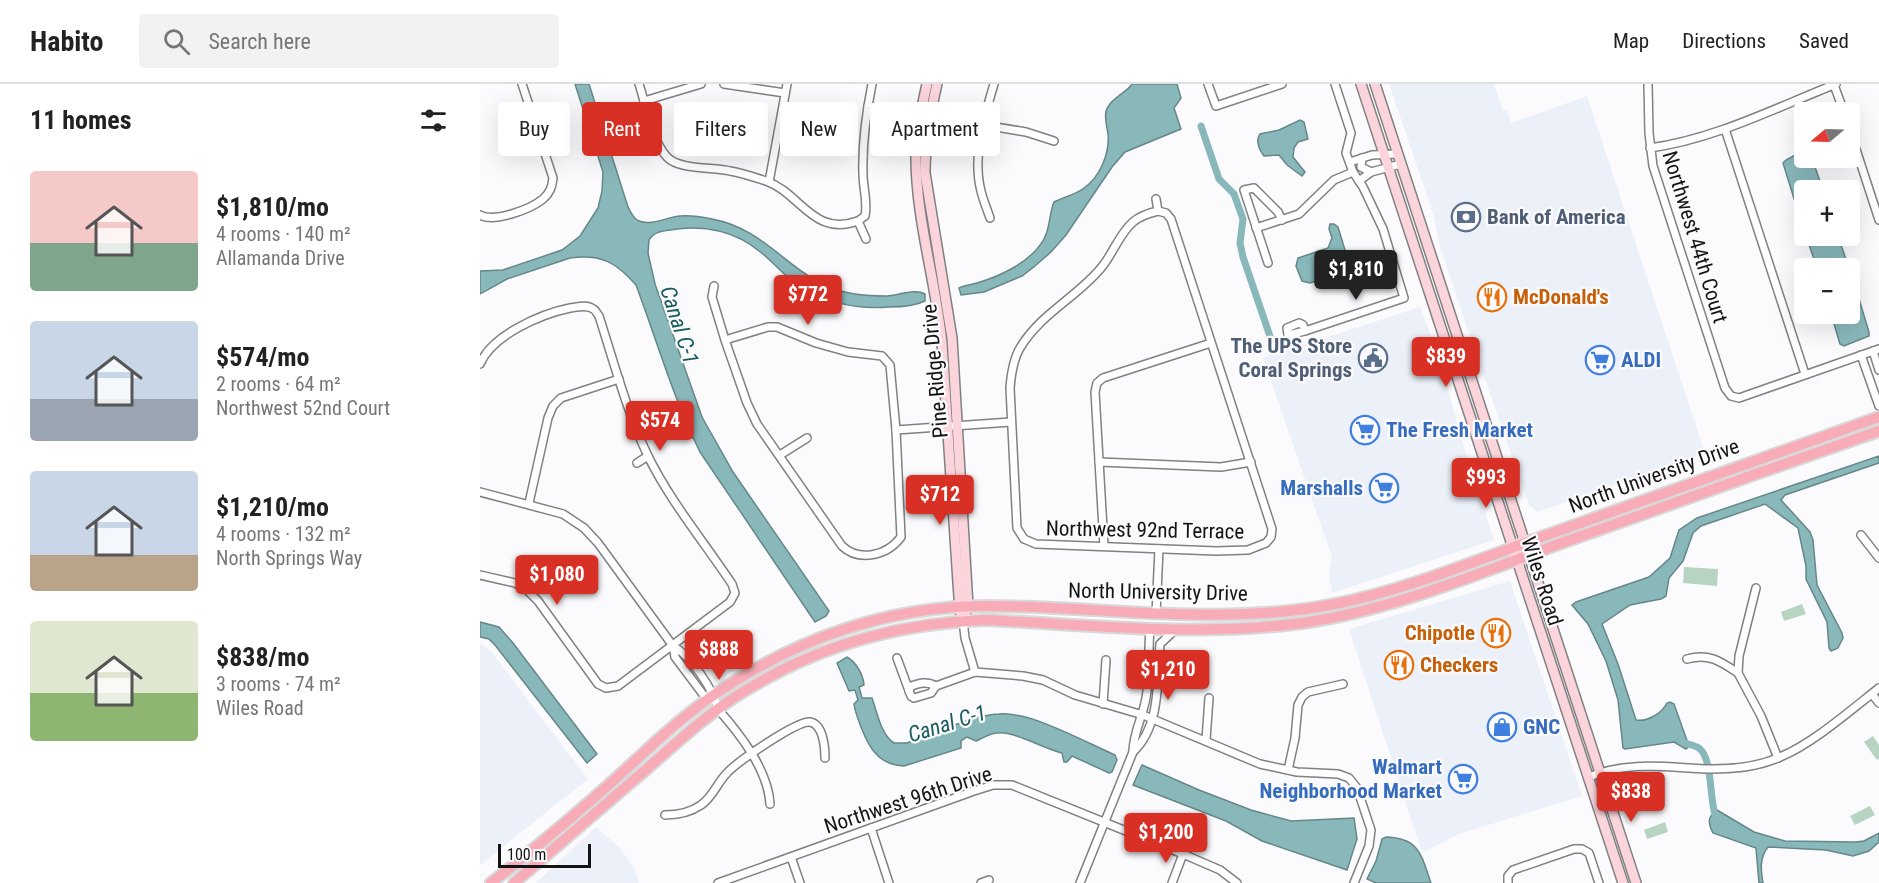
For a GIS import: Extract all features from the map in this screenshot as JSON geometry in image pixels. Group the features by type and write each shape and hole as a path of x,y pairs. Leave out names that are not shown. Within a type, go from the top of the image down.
{"main road":[{"name":"Pine Ridge Drive","path":"925,102 927,84"},
{"name":"Pine Ridge Drive","path":"929,102 937,84"},
{"name":"Wiles Road","path":"1361,84 1623,883"},
{"name":"Wiles Road","path":"1375,84 1636,883"},
{"name":"Pine Ridge Drive","path":"916,156 917,181 939,314 954,426 963,621"},
{"name":"North University Drive","path":"491,883 584,807 710,697 760,665 823,636 877,619 923,610 963,607 1224,616 1332,605 1409,584 1879,417"},
{"name":"North University Drive","path":"514,883 717,708 770,676 821,652 885,632 963,621 1224,629 1270,627 1337,617 1407,598 1879,431"},
{"path":"1694,495 1703,480"},
{"path":"1115,626 1122,622 1144,622 1156,614"},
{"path":"1150,628 1161,621 1185,615"},
{"path":"578,828 577,824 584,807"}],"street":[{"path":"480,215 495,219 533,206 551,189 553,178 522,84"},
{"path":"639,84 658,141 669,159 676,163 729,170 769,182 816,218 827,223 850,224 865,216 867,207 863,176 863,139 872,84"},
{"path":"644,100 701,84"},
{"path":"724,84 785,93"},
{"path":"769,182 787,84"},
{"path":"988,102 993,84"},
{"path":"1208,84 1216,106 1282,84"},
{"path":"1305,331 1404,298 1383,229 1353,172 1346,149 1351,133 1335,84"},
{"name":"Northwest 44th Court","path":"1648,84 1650,148 1653,166 1725,388 1731,396 1738,398 1805,374"},
{"path":"1650,148 1677,144 1725,129 1835,84 1841,102"},
{"path":"1000,128 1026,132 1054,141"},
{"path":"1725,129 1805,374 1876,350 1879,370"},
{"path":"1350,162 1372,155 1397,154"},
{"path":"979,156 980,189 990,218"},
{"path":"1362,158 1361,167 1371,172"},
{"path":"1860,161 1879,220"},
{"path":"1359,181 1371,172 1401,164"},
{"path":"1256,228 1299,214 1334,180 1353,172"},
{"path":"1268,263 1244,190 1254,188 1278,212 1282,220"},
{"path":"1156,199 1158,212"},
{"path":"896,430 1011,422 1010,388 1012,369 1018,351 1043,319 1077,292 1102,267 1132,223 1149,213 1166,213 1172,219 1251,462 1221,467 1099,462"},
{"path":"858,221 866,239"},
{"path":"714,286 712,297 725,340 747,403 757,424 842,546 850,553 861,557 885,551 897,543 901,537 896,430 890,365 886,360 875,354 848,352 816,343 777,327 768,327 725,340"},
{"path":"480,364 499,342 516,329 535,319 583,306 593,308 599,316 619,379 648,456 732,584 735,593 730,602 673,646 618,686 606,688 598,684 538,601 525,588 515,583 480,575"},
{"path":"1104,546 1095,392 1097,382 1103,378 1211,343"},
{"path":"1861,355 1879,406"},
{"path":"529,503 548,418 553,406 561,398 619,379"},
{"name":"Northwest 92nd Terrace","path":"1011,422 1017,528 1024,539 1036,544 1248,550 1266,543 1271,537 1272,528 1251,462"},
{"path":"780,455 807,438"},
{"path":"637,463 648,456"},
{"path":"480,492 563,513 584,528 598,543 673,646 683,652 717,708 751,754 769,790 770,804"},
{"path":"1861,534 1879,558"},
{"path":"1156,614 1159,549"},
{"path":"1738,673 1738,656 1756,588"},
{"path":"963,621 965,638 975,672"},
{"path":"1080,883 1133,752 1133,740 1143,715 1147,694 1150,628"},
{"path":"1133,752 1142,744 1153,719 1160,644 1176,629"},
{"path":"673,646 675,657 710,697"},
{"path":"1687,659 1697,656 1718,659 1738,673 1757,708 1778,758"},
{"path":"897,658 909,691 914,698 931,693 936,686 975,672 1023,676 1043,680 1075,695 1143,715 1260,764 1297,772 1338,774 1349,778 1357,788 1371,830 1369,846 1354,883"},
{"path":"1103,704 1106,660"},
{"path":"686,672 693,666"},
{"path":"909,691 911,686 919,683 929,682 936,686"},
{"path":"1288,770 1295,738 1298,705 1302,698 1308,692 1343,684"},
{"path":"1589,777 1622,767 1665,765 1714,769 1737,767 1778,758 1797,749 1879,688"},
{"path":"1872,694 1879,703"},
{"path":"1206,740 1209,698"},
{"path":"665,815 677,815 699,807 714,793 728,772 751,754 802,723 811,722 818,726 825,746 825,758"},
{"name":"Northwest 96th Drive","path":"718,883 974,791 993,785 1012,784 1220,870 1237,883"},
{"path":"870,828 889,883"},
{"path":"1508,883 1508,876 1513,870 1574,849 1582,849 1589,853 1599,883"},
{"path":"1172,883 1183,854"},
{"path":"791,857 800,883"},
{"path":"981,883 989,880"}],"shaded area":[{"path":"1389,84 1494,84 1503,111 1507,110 1511,123 1587,96 1705,453 1538,512 1529,505 1466,325 1440,246 1433,213"},
{"path":"1420,307 1440,359 1466,455 1494,540 1332,593 1329,573 1332,557 1263,358"},
{"path":"1510,581 1582,796 1459,834 1422,853 1349,629"},
{"path":"480,643 490,650 588,779 480,865"},
{"path":"596,827 620,848 635,870 639,883 536,883"}],"green space":[{"path":"1684,567 1718,569 1717,586 1683,583"},
{"path":"1802,604 1806,614 1784,621 1781,612"},
{"path":"1873,736 1879,745 1879,759 1877,760 1864,742"},
{"path":"1870,806 1875,815 1855,825 1850,816"},
{"path":"1665,822 1668,832 1647,839 1644,830"}],"water":[{"path":"575,84 589,84 595,102 582,102 582,106"},
{"path":"1132,84 1177,84 1181,98 1174,108 1181,129 1125,152 1112,167 1066,235 1051,252 1022,276 984,292 961,295 959,288 1005,272 1031,255 1046,235 1054,202 1081,190 1095,178 1106,157 1107,110 1113,100"},
{"path":"1300,120 1304,122 1308,139 1298,142 1294,148 1293,157 1305,172 1302,176 1287,165 1279,155 1264,156 1258,142 1260,134 1279,130"},
{"path":"598,156 612,156 628,207 637,220 649,222 684,216 712,219 731,224 747,232 818,282 835,289 872,296 916,292 925,294 925,301 907,306 876,308 849,305 824,298 801,287 750,244 720,231 688,228 654,234 649,240 648,253 655,284 702,417 733,472 829,611 826,616 815,622 700,452 673,390 636,285 629,277 607,261 591,257 570,258 507,279 480,294 480,271 503,270 562,250 580,236 598,208 603,172"},
{"path":"1794,156 1794,168 1815,168 1820,180 1794,180 1794,199 1783,163"},
{"path":"1330,224 1338,227 1348,260 1348,272 1310,283 1302,281 1296,266 1298,258 1328,248 1332,238"},
{"path":"1809,246 1841,246 1846,258 1814,258"},
{"path":"1860,302 1869,336 1844,346 1840,344 1834,324 1860,324"},
{"path":"1879,456 1879,463 1785,495 1781,500 1810,532 1813,540 1817,585 1842,633 1843,638 1838,648 1831,651 1829,648 1827,622 1806,579 1806,566 1798,528 1765,504 1701,526 1693,533 1683,561 1669,578 1666,596 1630,605 1602,624 1636,720 1645,720 1654,716 1670,702 1674,704 1689,746 1686,749 1674,742 1623,748 1618,700 1606,661 1588,624 1572,605 1649,577 1670,558 1679,530 1697,518"},
{"path":"480,622 499,627 513,643 597,754 587,763 495,645 489,639 480,637"},
{"path":"847,657 856,665 862,677 864,685 859,687 862,698 872,698 883,729 894,743 907,743 989,715 1012,714 1057,728 1115,755 1117,760 1112,772 1109,773 1072,756 1064,762 1062,753 1012,735 998,733 976,741 967,737 961,741 961,748 904,766 895,765 876,754 861,727 854,707 858,700 855,690 849,691 837,663"},
{"path":"1142,765 1251,810 1291,821 1354,818 1357,839 1347,870 1262,841 1226,821 1133,785"},
{"path":"1717,810 1754,832 1785,841 1856,842 1864,841 1879,833 1879,842 1869,851 1853,856 1826,850 1768,847 1762,860 1763,883 1759,883 1756,848 1713,833 1709,820"},
{"path":"1386,837 1406,841 1418,850 1431,883 1376,883 1367,879 1376,861 1382,839"}],"waterway":[{"path":"1201,126 1219,179 1234,194 1243,219 1240,243 1243,257 1274,348"},
{"path":"1682,742 1698,748 1704,755 1709,771 1716,818"}],"place":[{"name":"Bank of America","path":"1466,217"},
{"name":"McDonald's","path":"1492,297"},
{"name":"The UPS Store Coral Springs","path":"1373,358"},
{"name":"ALDI","path":"1600,360"},
{"name":"The Fresh Market","path":"1365,430"},
{"name":"Marshalls","path":"1384,488"},
{"name":"Chipotle","path":"1496,633"},
{"name":"Checkers","path":"1399,665"},
{"name":"GNC","path":"1502,727"},
{"name":"Walmart Neighborhood Market","path":"1463,779"}],"water label":[{"name":"Canal C-1","path":"680,325"},
{"name":"Canal C-1","path":"947,723"}]}
